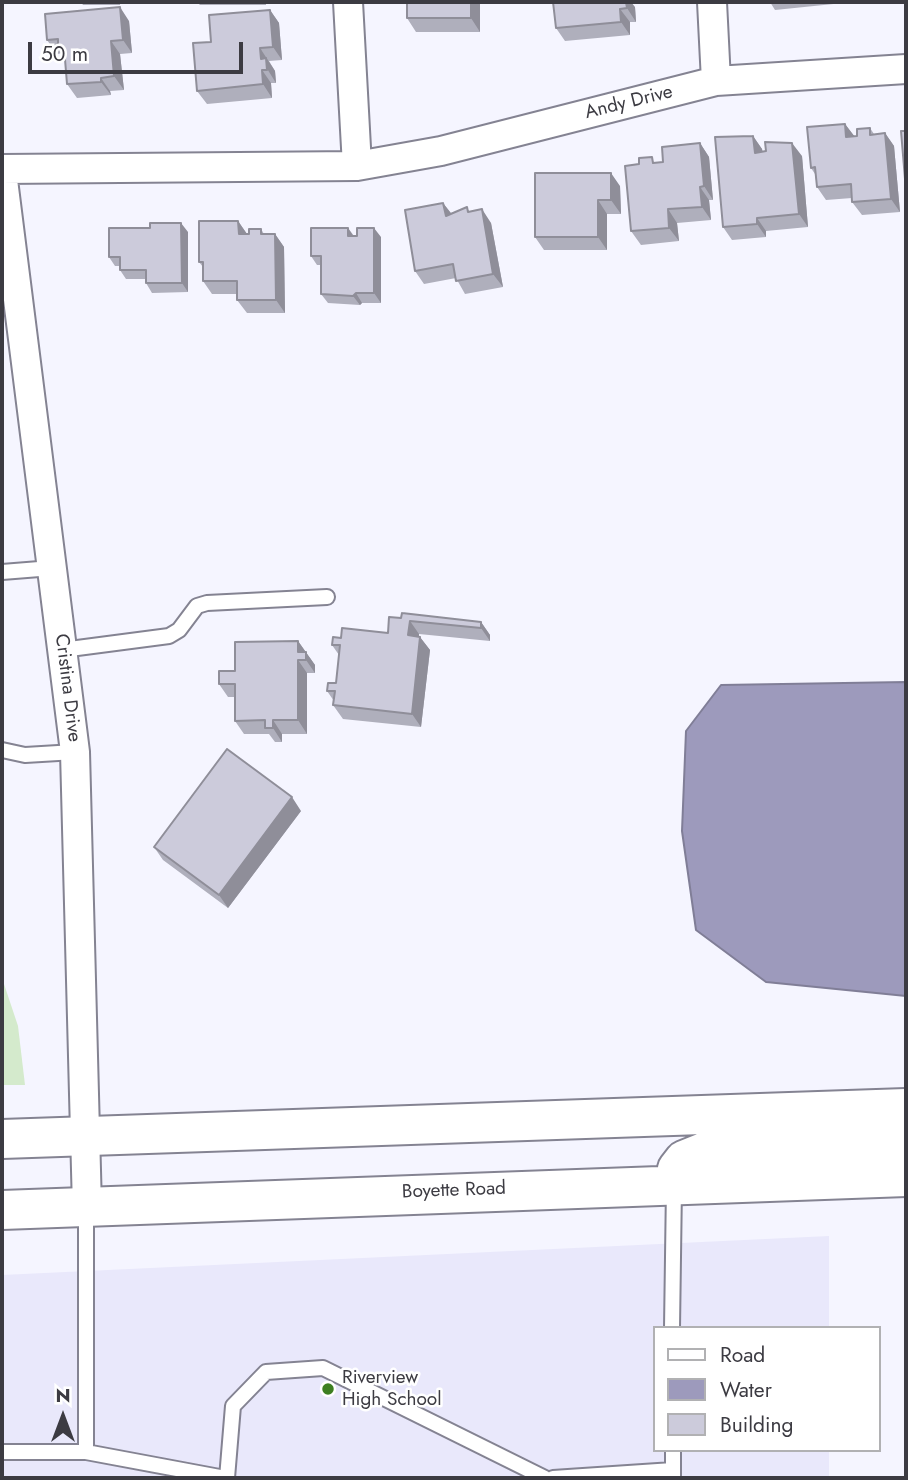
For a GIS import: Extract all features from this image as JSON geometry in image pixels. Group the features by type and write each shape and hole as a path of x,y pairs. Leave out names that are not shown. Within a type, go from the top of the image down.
{"main road":[{"path":"2,1139 906,1108"},
{"path":"674,1184 677,1169 684,1160 709,1150 906,1144"},
{"name":"Boyette Road","path":"2,1210 906,1177"}],"street":[{"path":"348,2 357,166"},
{"path":"712,2 716,81"},
{"name":"Andy Drive","path":"2,170 357,166 441,151 716,81 906,69"},
{"name":"Cristina Drive","path":"2,170 75,752 86,1208"}],"lane":[{"path":"2,572 52,568"},
{"path":"62,650 169,636 179,630 197,606 207,603 327,597"},
{"path":"2,750 25,755 75,752"},
{"path":"672,1326 674,1184"},
{"path":"86,1208 86,1452"},
{"path":"2,1452 86,1452 226,1478 233,1406 266,1372 323,1368 545,1478"},
{"path":"553,1478 673,1474 673,1452"}],"shaded area":[{"name":"Riverview High School","path":"829,1236 829,1326 652,1326 652,1452 829,1452 829,1478 2,1478 2,1275"}],"green space":[{"path":"2,978 18,1026 25,1085 2,1085"}],"water":[{"path":"906,682 906,996 766,982 696,930 682,831 686,731 721,685"}],"building":[{"path":"407,2 471,2 471,18 407,18"},
{"path":"553,2 626,2 627,8 620,9 621,22 556,28"},
{"path":"120,7 123,40 111,41 114,76 101,78 101,82 67,84 64,47 58,47 58,39 47,40 45,14"},
{"path":"270,10 273,47 260,48 261,59 266,58 267,70 262,70 263,84 197,91 193,43 211,42 209,15"},
{"path":"845,124 846,137 857,136 857,129 870,128 870,135 885,133 891,199 852,202 851,184 817,187 815,167 811,168 807,127"},
{"path":"901,131 906,131 906,191"},
{"path":"753,136 755,153 766,151 765,142 792,143 799,214 757,218 757,224 723,227 715,137"},
{"path":"700,143 704,186 700,187 702,207 668,209 669,228 631,231 625,166 639,164 639,158 652,157 653,163 663,162 662,147"},
{"path":"535,173 611,173 611,200 598,200 598,237 535,237"},
{"path":"443,203 446,216 467,207 468,212 482,209 493,274 456,281 453,264 415,271 405,210"},
{"path":"199,221 238,221 239,234 249,234 249,229 261,229 261,234 275,234 276,300 237,300 237,281 203,281 203,262 199,262"},
{"path":"150,223 181,223 182,283 146,283 146,270 120,270 120,257 109,257 109,228 150,228"},
{"path":"311,228 348,228 348,236 357,236 357,228 374,228 374,293 356,293 353,296 321,294 321,256 311,256"},
{"path":"402,613 481,622 481,628 410,621 408,635 420,637 412,714 333,705 335,691 327,691 328,683 336,683 340,645 332,645 333,637 341,638 342,628 388,633 389,617 401,618"},
{"path":"298,641 298,652 306,652 306,660 298,660 298,720 273,720 273,728 265,728 265,720 235,721 235,684 219,684 219,671 235,671 235,642"},
{"path":"227,749 292,797 219,895 154,847"}],"place":[{"name":"Riverview High School","path":"328,1389"}]}
